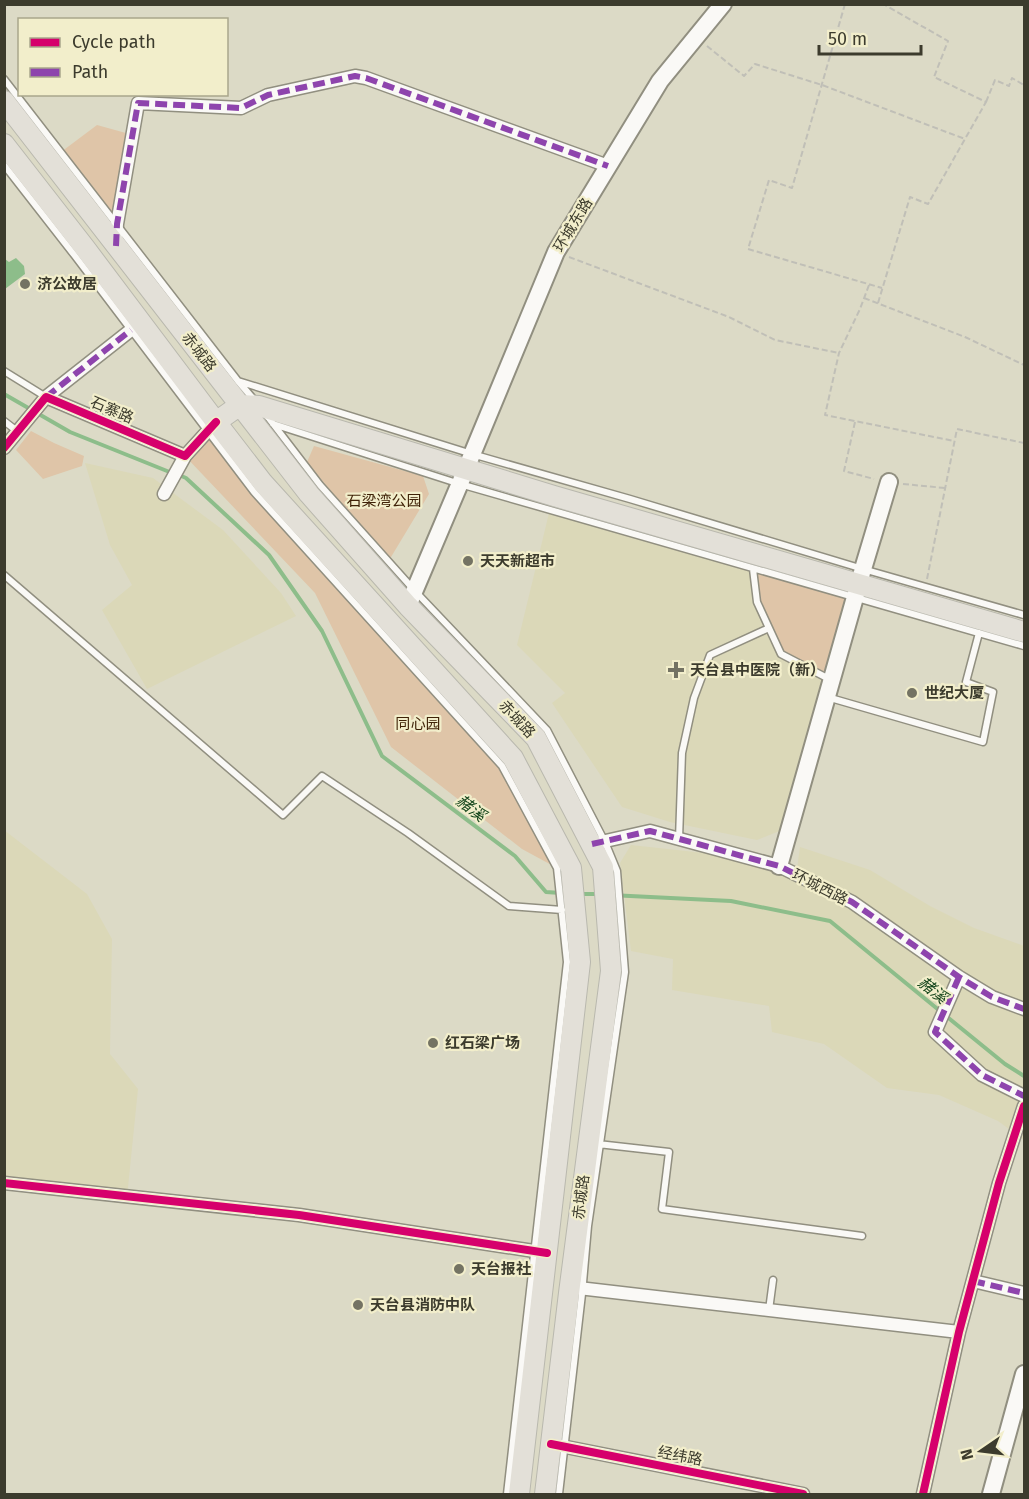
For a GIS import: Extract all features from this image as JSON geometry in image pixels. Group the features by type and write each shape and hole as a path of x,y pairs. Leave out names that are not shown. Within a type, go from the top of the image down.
{"main road":[{"name":"环城东路","path":"411,598 556,252 660,81 723,4"},
{"name":"赤城路","path":"4,101 116,246 249,405 309,494 411,598 536,738 598,843 610,869 614,919 611,971 592,1149 570,1287 558,1446 545,1494"},
{"name":"赤城路","path":"4,144 85,248 212,427 513,758 564,868 568,911 580,962 558,1158 540,1252 519,1494"},
{"path":"212,427 249,405 1024,632"},
{"path":"779,866 889,482"},
{"path":"558,1158 592,1149"},
{"path":"991,1494 1024,1374"}],"street":[{"path":"116,246 117,224 138,104 241,108 268,95 355,76 366,78 608,166"},
{"path":"4,448 46,397 131,330"},
{"name":"石寨路","path":"46,397 185,456"},
{"path":"164,494 185,456 212,427"},
{"name":"环城西路","path":"598,843 650,831 779,866 852,902 959,977 992,997 1024,1009"},
{"path":"959,977 935,1032 982,1075 1024,1096"},
{"path":"923,1494 959,1332 999,1183 1024,1106"},
{"path":"4,1183 299,1215 540,1252"},
{"path":"973,1281 1024,1293"},
{"path":"570,1287 959,1332"},
{"name":"经纬路","path":"558,1446 803,1494"}],"lane":[{"path":"4,79 237,381 249,405 273,424 411,598"},
{"path":"4,165 131,330 212,427"},
{"path":"4,371 46,397"},
{"path":"237,381 466,469 753,569 859,584 926,587 1024,615"},
{"path":"4,421 18,431"},
{"path":"273,424 466,469"},
{"path":"753,569 757,602 781,654 831,680"},
{"path":"4,575 283,815 322,776 408,833 508,906 568,911 567,962 540,1252 507,1494"},
{"path":"859,584 979,633 1024,646"},
{"path":"679,839 682,753 694,698 710,655 769,628"},
{"path":"827,697 983,742 993,692 966,682 979,633"},
{"path":"559,1494 558,1446 582,1294 592,1149 669,1152 662,1209 861,1236"},
{"path":"769,1310 773,1280"}],"path":[{"path":"845,4 792,188 769,180 748,249 882,288"},
{"path":"884,4 948,41 934,77 986,102"},
{"path":"696,37 744,76 755,63 822,85 965,139"},
{"path":"878,303 910,197 928,204 986,102 995,80 1009,86 1012,78 1024,85"},
{"path":"556,252 729,317 775,340 839,353"},
{"path":"869,284 839,353 825,414 954,441"},
{"path":"864,298 965,337 1024,364"},
{"path":"926,587 957,429 1024,442"}],"shaded area":[{"path":"16,258 24,266 25,274 5,289 5,259 9,262"},
{"path":"85,463 153,478 223,530 281,593 296,616 147,689 102,610 132,585 110,545"},
{"name":"天台县中医院（新）","path":"550,509 753,569 832,680 787,828 757,840 670,822 622,807 552,703 565,693 517,645"},
{"path":"4,830 87,894 112,939 110,1054 138,1089 127,1197 5,1181"},
{"path":"631,845 750,858 797,869 800,847 870,870 930,906 974,928 1024,946 1024,1140 998,1121 939,1095 887,1088 824,1044 772,1032 769,1006 672,990 673,959 631,951 620,863"}],"green space":[{"path":"97,125 133,135 117,224 61,152"},
{"path":"31,431 84,456 82,466 43,479 16,450"},
{"name":"同心园","path":"208,432 254,492 502,766 557,868 522,849 391,747 315,593 185,456"},
{"name":"石梁湾公园","path":"314,446 423,476 429,494 388,562 307,462"},
{"path":"753,569 855,597 832,680 781,654 757,602"}],"waterway":[{"name":"赭溪","path":"4,394 70,432 172,473"},
{"name":"赭溪","path":"179,475 186,478 269,555 322,631 382,756 515,856 546,892 561,893"},
{"name":"赭溪","path":"580,894 599,894"},
{"name":"赭溪","path":"610,895 731,901 830,921 940,1011"},
{"name":"赭溪","path":"946,1016 1005,1064 1024,1076"}],"marked path":[{"path":"116,246 117,224 138,103 241,108 268,95 355,76 366,78 608,166"},
{"path":"46,397 131,330"},
{"path":"592,844 650,831 779,866 852,902 959,977 992,997 1024,1009"},
{"path":"959,977 935,1032 982,1075 1024,1096"},
{"path":"973,1281 1024,1293"}],"cycle path":[{"path":"4,448 46,397 185,456 216,422"},
{"path":"923,1494 959,1332 999,1183 1024,1106"},
{"path":"4,1183 299,1215 547,1253"},
{"path":"551,1444 803,1494"}],"place":[{"name":"济公故居","path":"25,284"},
{"name":"天天新超市","path":"468,561"},
{"name":"天台县中医院（新）","path":"676,670"},
{"name":"世纪大厦","path":"912,693"},
{"name":"红石梁广场","path":"433,1043"},
{"name":"天台报社","path":"459,1269"},
{"name":"天台县消防中队","path":"358,1305"}]}
